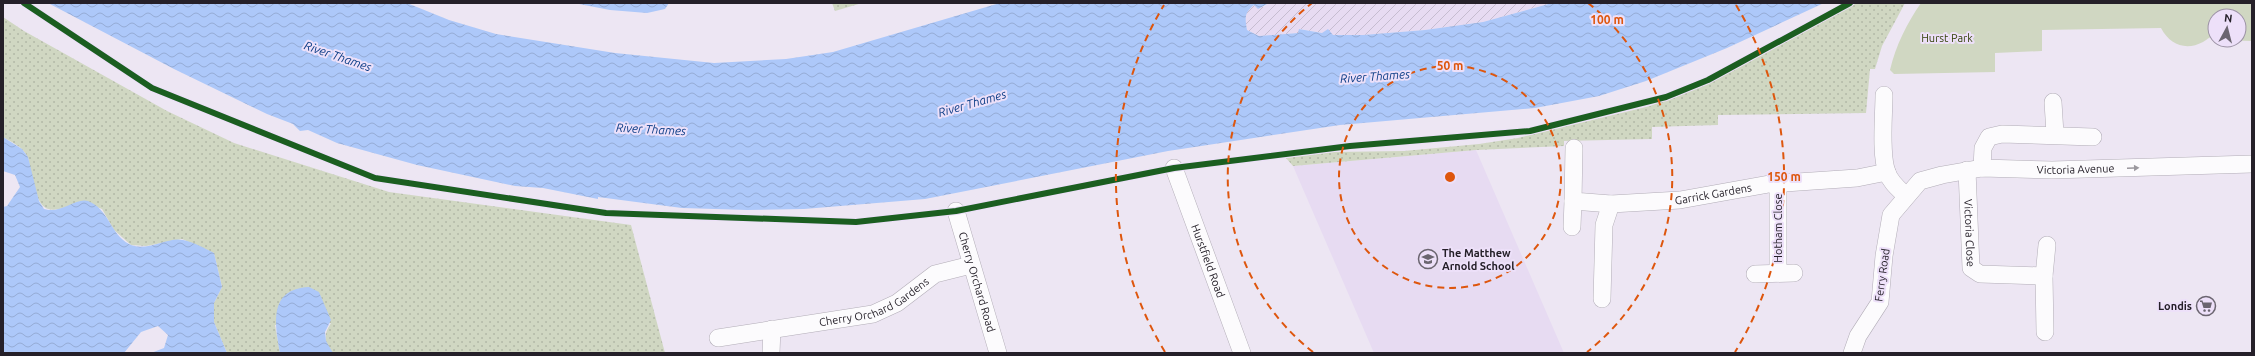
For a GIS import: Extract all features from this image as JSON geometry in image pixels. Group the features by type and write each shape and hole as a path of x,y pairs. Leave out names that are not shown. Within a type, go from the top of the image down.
{"street":[{"path":"1884,95 1884,157 1886,172 1896,187 1906,196"},
{"path":"2053,102 2055,134"},
{"path":"1974,169 1989,137 2002,134 2055,134 2093,137"},
{"path":"1572,227 1574,148"},
{"name":"Victoria Avenue","path":"1906,196 1920,181 1974,169 2052,170 2252,164"},
{"name":"Hurstfield Road","path":"1174,168 1242,353"},
{"name":"Victoria Close","path":"1974,169 1971,268 1980,274 2044,276"},
{"name":"Garrick Gardens","path":"1573,201 1611,204 1680,200 1778,184 1857,178 1886,172"},
{"name":"Hotham Close","path":"1755,274 1786,273 1778,184"},
{"name":"Ferry Road","path":"1852,353 1858,336 1880,302 1884,256 1891,215 1906,196"},
{"path":"1602,299 1604,225 1611,204"},
{"name":"Cherry Orchard Road","path":"956,211 998,353"},
{"path":"2044,332 2044,276 2047,245"},
{"name":"Cherry Orchard Gardens","path":"718,338 873,314 897,303 935,274 971,265"},
{"path":"771,353 772,329"}],"shaded area":[{"path":"1269,3 1552,3 1483,22 1425,30 1363,35 1333,35 1300,29 1299,33 1259,36 1247,30 1245,17 1248,10 1254,4 1264,7"},
{"name":"The Matthew Arnold School","path":"1476,150 1564,353 1374,353 1293,166"}],"green space":[{"path":"832,3 862,3 835,11"},
{"path":"1857,3 1905,3 1882,46 1875,69 1870,69 1866,113 1718,115 1718,125 1652,127 1652,139 1564,141 1564,146 1476,150 1293,166 1286,158 1334,152 1404,151 1479,144 1518,138 1650,106 1719,78"},
{"name":"Hurst Park","path":"1921,3 2252,3 2252,41 2247,41 2247,8 2207,8 2207,39 2197,45 2179,45 2169,39 2161,28 2042,30 2042,51 1995,53 1995,72 1894,74 1890,70 1895,52 1911,18"},
{"path":"3,17 24,31 167,111 234,143 389,192 631,225 665,353 333,353 326,342 327,331 331,323 275,325 280,353 227,353 214,322 214,303 222,287 214,253 182,239 146,246 131,245 114,230 102,209 81,201 58,209 50,209 45,207 40,202 33,185 27,156 20,147 3,137"}],"water":[{"name":"River Thames","path":"48,3 407,3 449,20 496,34 615,53 714,63 786,59 833,52 1000,3 1269,3 1258,9 1254,5 1248,11 1246,16 1247,30 1259,36 1298,33 1299,29 1322,33 1328,29 1333,35 1363,35 1425,30 1483,22 1552,3 1824,3 1727,48 1646,81 1599,96 1535,108 1340,125 1168,151 925,199 804,209 747,210 682,208 598,197 598,199 543,188 515,186 417,165 337,143 308,130 300,131 293,124 267,114 174,69"},
{"path":"574,3 669,3 665,9 647,13 610,10"},
{"path":"3,137 22,149 28,157 39,201 44,209 51,210 63,208 79,201 88,201 101,210 118,234 129,244 142,247 177,239 195,244 214,253 222,287 214,303 214,322 227,353 151,353 164,348 168,335 158,326 141,332 124,353 3,353 3,207 7,206 20,187 15,175 3,171"},
{"path":"309,287 319,292 331,320 325,332 326,341 333,353 280,353 276,320 280,301 286,294 296,289"}],"cycle path":[{"path":"24,3 152,88 375,178 606,213 856,222 956,211 1174,168 1350,146 1530,131 1666,97 1708,80 1850,3"}],"place":[{"name":"The Matthew Arnold School","path":"1428,259"},
{"name":"Londis","path":"2206,306"}]}
